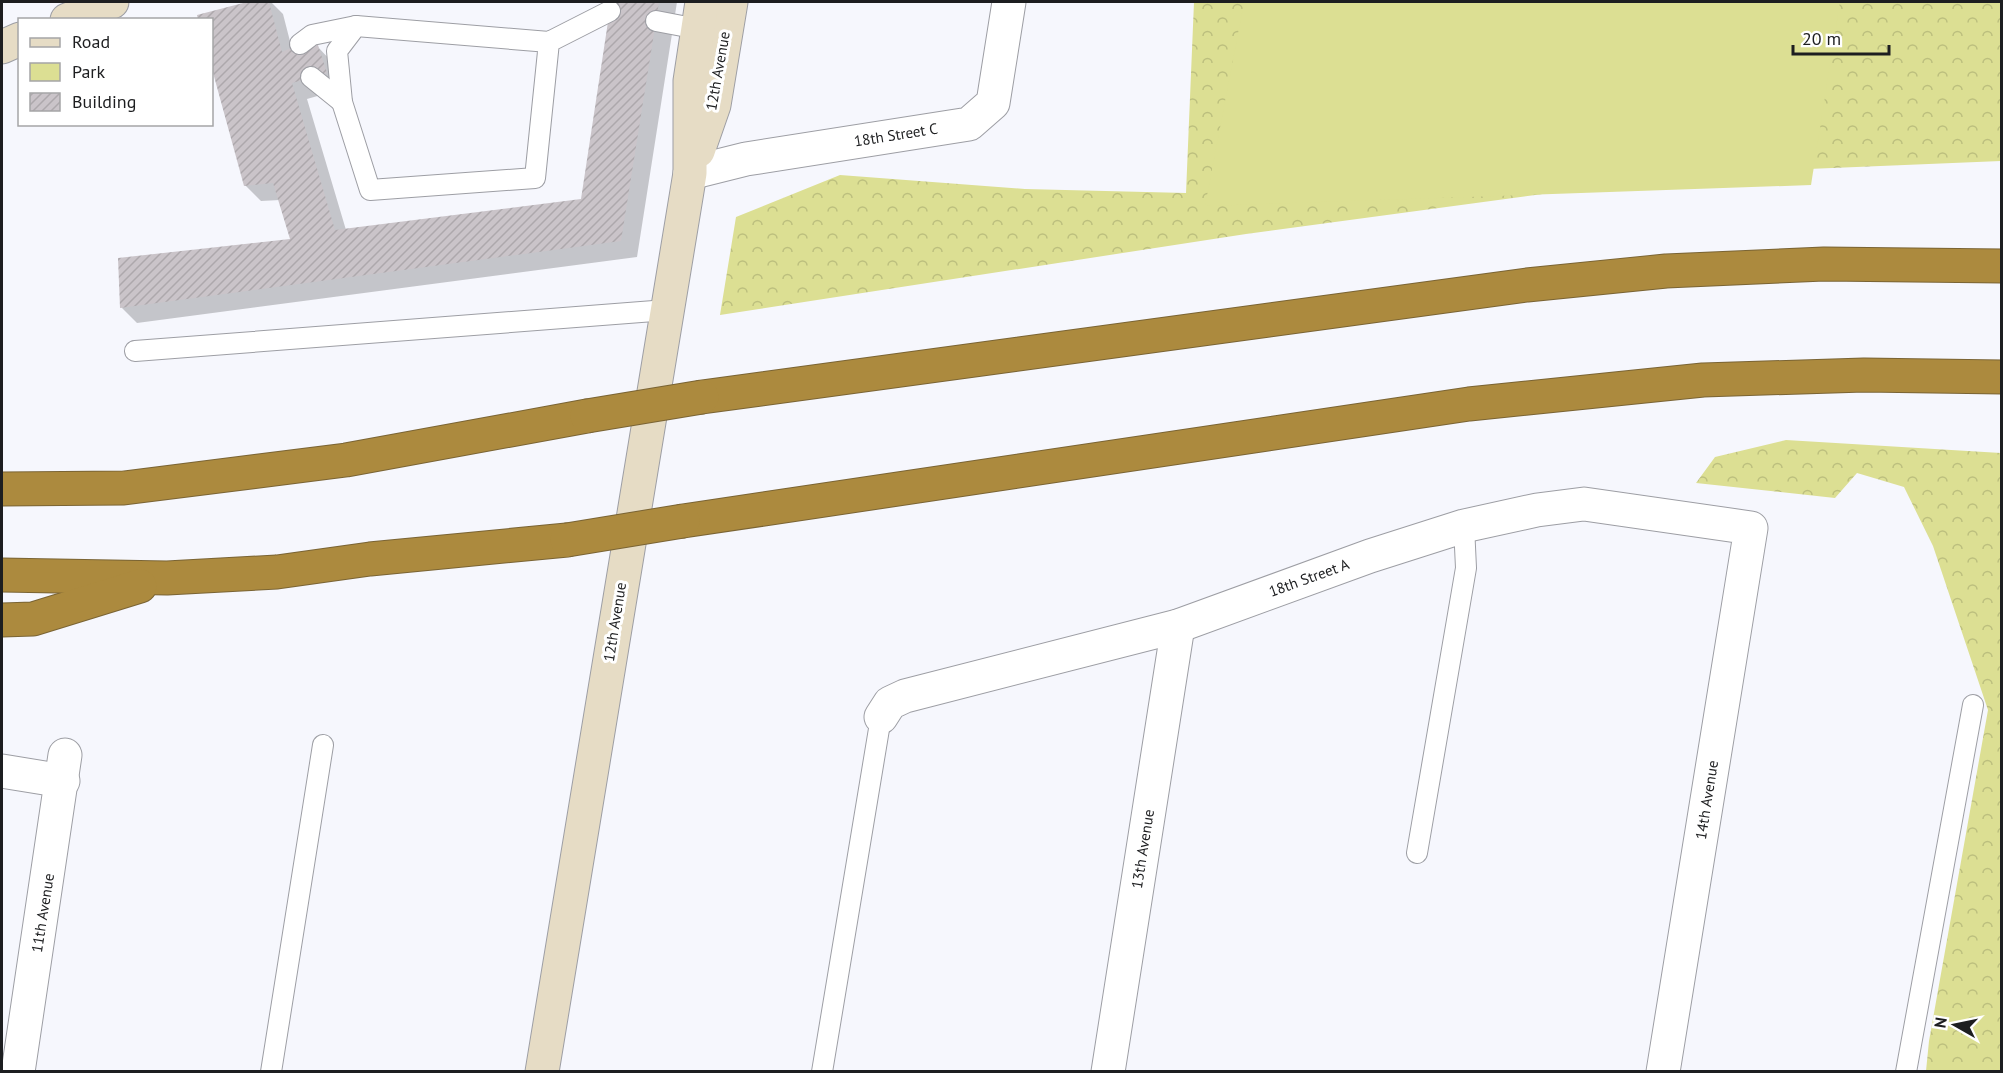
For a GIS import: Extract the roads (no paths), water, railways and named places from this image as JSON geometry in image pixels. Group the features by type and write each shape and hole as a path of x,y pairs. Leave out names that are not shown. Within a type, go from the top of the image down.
{"highway":[{"path":"2,489 124,488 346,460 702,397 1538,284 1666,271 1824,264 2001,266"},
{"path":"2,575 167,578 277,572 370,559 567,540 1469,404 1703,380 1864,375 2001,377"},
{"path":"2,466 124,488"},
{"path":"2,620 33,619 167,578"}],"street":[{"path":"73,18 112,2"},
{"name":"12th Avenue","path":"690,173 714,105 731,2"},
{"name":"18th Street C","path":"690,173 746,159 969,124 993,103 1009,2"},
{"name":"12th Avenue","path":"542,1071 690,173 690,81 700,15"},
{"path":"2,47 18,40"},
{"name":"18th Street A","path":"881,717 890,703 905,696 1178,626 1370,556 1464,526 1537,510 1584,504 1751,528"},
{"name":"14th Avenue","path":"1663,1071 1751,528"},
{"name":"13th Avenue","path":"1108,1071 1178,626"},
{"name":"11th Avenue","path":"2,771 64,768 18,1071"}],"lane":[{"path":"300,44 312,35 356,26 549,42 610,11"},
{"path":"656,21 700,15"},
{"path":"356,26 337,51 342,102 370,190 535,178 549,42"},
{"path":"311,77 342,102"},
{"path":"135,351 668,310"},
{"path":"1417,853 1466,568 1464,526"},
{"path":"1906,1071 1973,705"},
{"path":"822,1071 881,717"},
{"path":"271,1071 323,745"}]}
